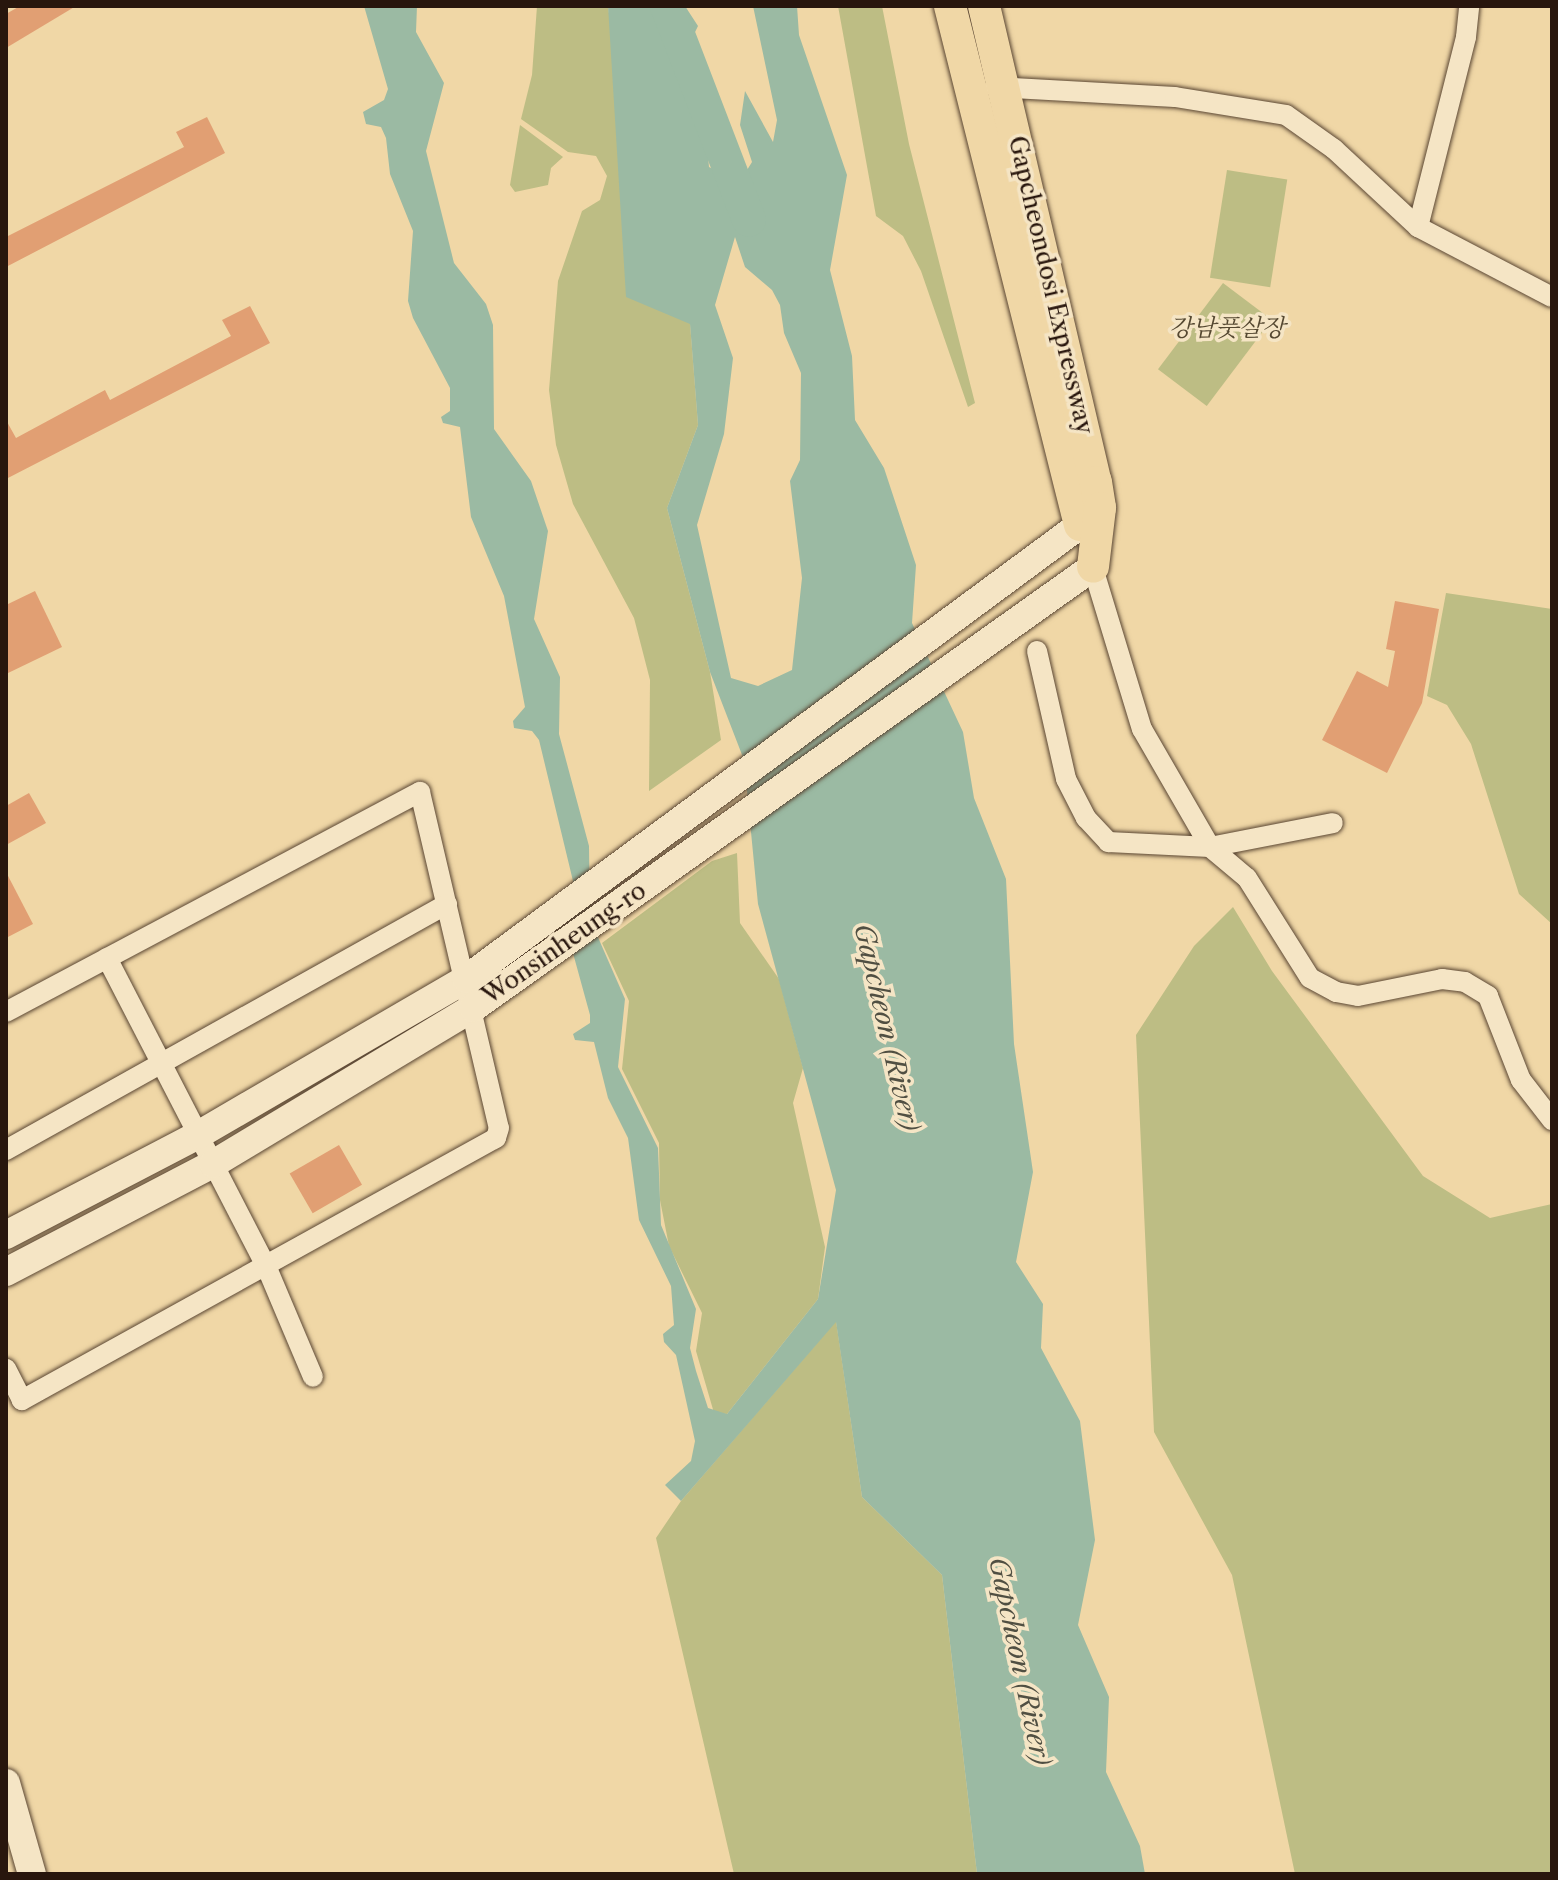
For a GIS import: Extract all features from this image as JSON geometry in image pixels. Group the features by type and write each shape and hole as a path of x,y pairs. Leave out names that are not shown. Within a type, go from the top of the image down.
{"main road":[{"name":"Gapcheondosi Expressway","path":"950,6 1080,525"},
{"name":"Gapcheondosi Expressway","path":"984,6 1096,482 1100,508 1093,567"}],"street":[{"path":"1418,227 1466,37 1469,6"},
{"path":"971,90 1005,86 1175,97 1286,115 1334,149 1418,227 1552,297"},
{"path":"1080,525 1142,729 1210,847 1247,878 1310,978 1336,992 1358,996 1442,979 1465,982 1488,996 1521,1080 1552,1120"},
{"name":"Wonsinheung-ro","path":"6,1235 198,1135 466,979 1021,572 1080,525"},
{"name":"Wonsinheung-ro","path":"6,1272 213,1164 473,1008 1093,567"},
{"path":"1037,651 1066,779 1086,818 1108,842 1210,847 1333,823"},
{"path":"6,1012 420,792 499,1128 496,1138 267,1268 22,1400 6,1369"},
{"path":"6,1150 163,1066 447,904"},
{"path":"107,958 267,1268 313,1377"},
{"path":"6,1783 32,1874"}],"green space":[{"path":"537,6 608,6 614,51 690,323 698,425 667,508 710,672 721,740 649,791 650,680 634,618 573,504 556,445 549,390 558,281 582,211 600,200 607,176 596,156 568,152 521,119 532,75"},
{"path":"838,6 882,6 909,144 975,403 968,407 921,271 903,236 876,216"},
{"path":"520,125 563,157 551,168 548,185 515,192 510,185"},
{"name":"강남풋살장","path":"1227,170 1287,180 1270,287 1210,278"},
{"name":"강남풋살장","path":"1223,283 1272,320 1207,406 1158,369"},
{"path":"1446,593 1552,609 1552,924 1519,894 1471,744 1447,705 1427,696"},
{"path":"737,853 740,923 779,979 803,1068 793,1103 825,1247 818,1299 727,1414 714,1413 696,1351 702,1313 669,1246 660,1200 659,1143 622,1069 629,1001 602,943 712,861"},
{"path":"1233,907 1272,971 1423,1176 1490,1218 1552,1204 1552,1874 1295,1874 1232,1575 1154,1432 1136,1035 1194,946"},
{"path":"836,1321 862,1497 942,1575 977,1874 734,1874 656,1538 681,1501"}],"water":[{"path":"364,6 417,6 416,32 444,83 426,151 454,263 486,304 493,325 494,429 531,481 548,531 534,619 560,677 559,734 589,846 590,919 625,999 618,1067 658,1148 661,1225 696,1309 690,1348 696,1371 708,1408 727,1414 818,1299 836,1190 758,904 744,760 710,672 667,508 698,425 690,324 626,297 608,6 685,6 698,26 678,67 706,135 709,167 739,183 752,162 740,125 745,91 773,142 777,120 753,6 797,6 799,35 847,175 830,270 852,356 855,420 884,468 916,565 912,623 963,732 974,798 1006,879 1014,1044 1033,1172 1016,1262 1043,1304 1041,1348 1080,1421 1095,1540 1078,1625 1109,1697 1106,1772 1140,1846 1145,1874 977,1874 942,1575 862,1497 836,1322 681,1501 665,1485 691,1461 695,1441 676,1355 664,1342 663,1334 674,1325 671,1286 639,1220 628,1138 608,1098 594,1042 575,1040 573,1034 590,1023 590,1015 568,935 573,881 539,740 532,731 514,728 513,721 525,707 504,596 471,517 460,427 443,423 441,417 450,411 450,388 413,318 408,301 413,231 390,174 386,138 381,127 366,124 363,112 384,100 388,89","holes":["735,237 745,267 772,290 780,305 784,333 801,373 800,460 790,481 802,578 792,670 758,686 731,678 697,525 724,434 733,358 715,305"]}],"building":[{"path":"20,6 76,6 6,48 6,14"},
{"path":"207,117 225,153 6,267 6,237 184,147 176,132"},
{"path":"250,306 270,343 6,479 6,420 16,438 105,390 110,400 231,336 222,320"},
{"path":"35,591 62,647 6,674 6,605"},
{"path":"1395,601 1439,609 1422,703 1387,773 1322,740 1357,671 1388,687 1395,651 1386,649"},
{"path":"29,793 46,823 6,845 6,806"},
{"path":"6,872 33,924 6,938"},
{"path":"339,1145 362,1185 313,1213 290,1174"}],"waterway":[{"name":"Gapcheon (River)","path":"667,6 749,220"}]}
